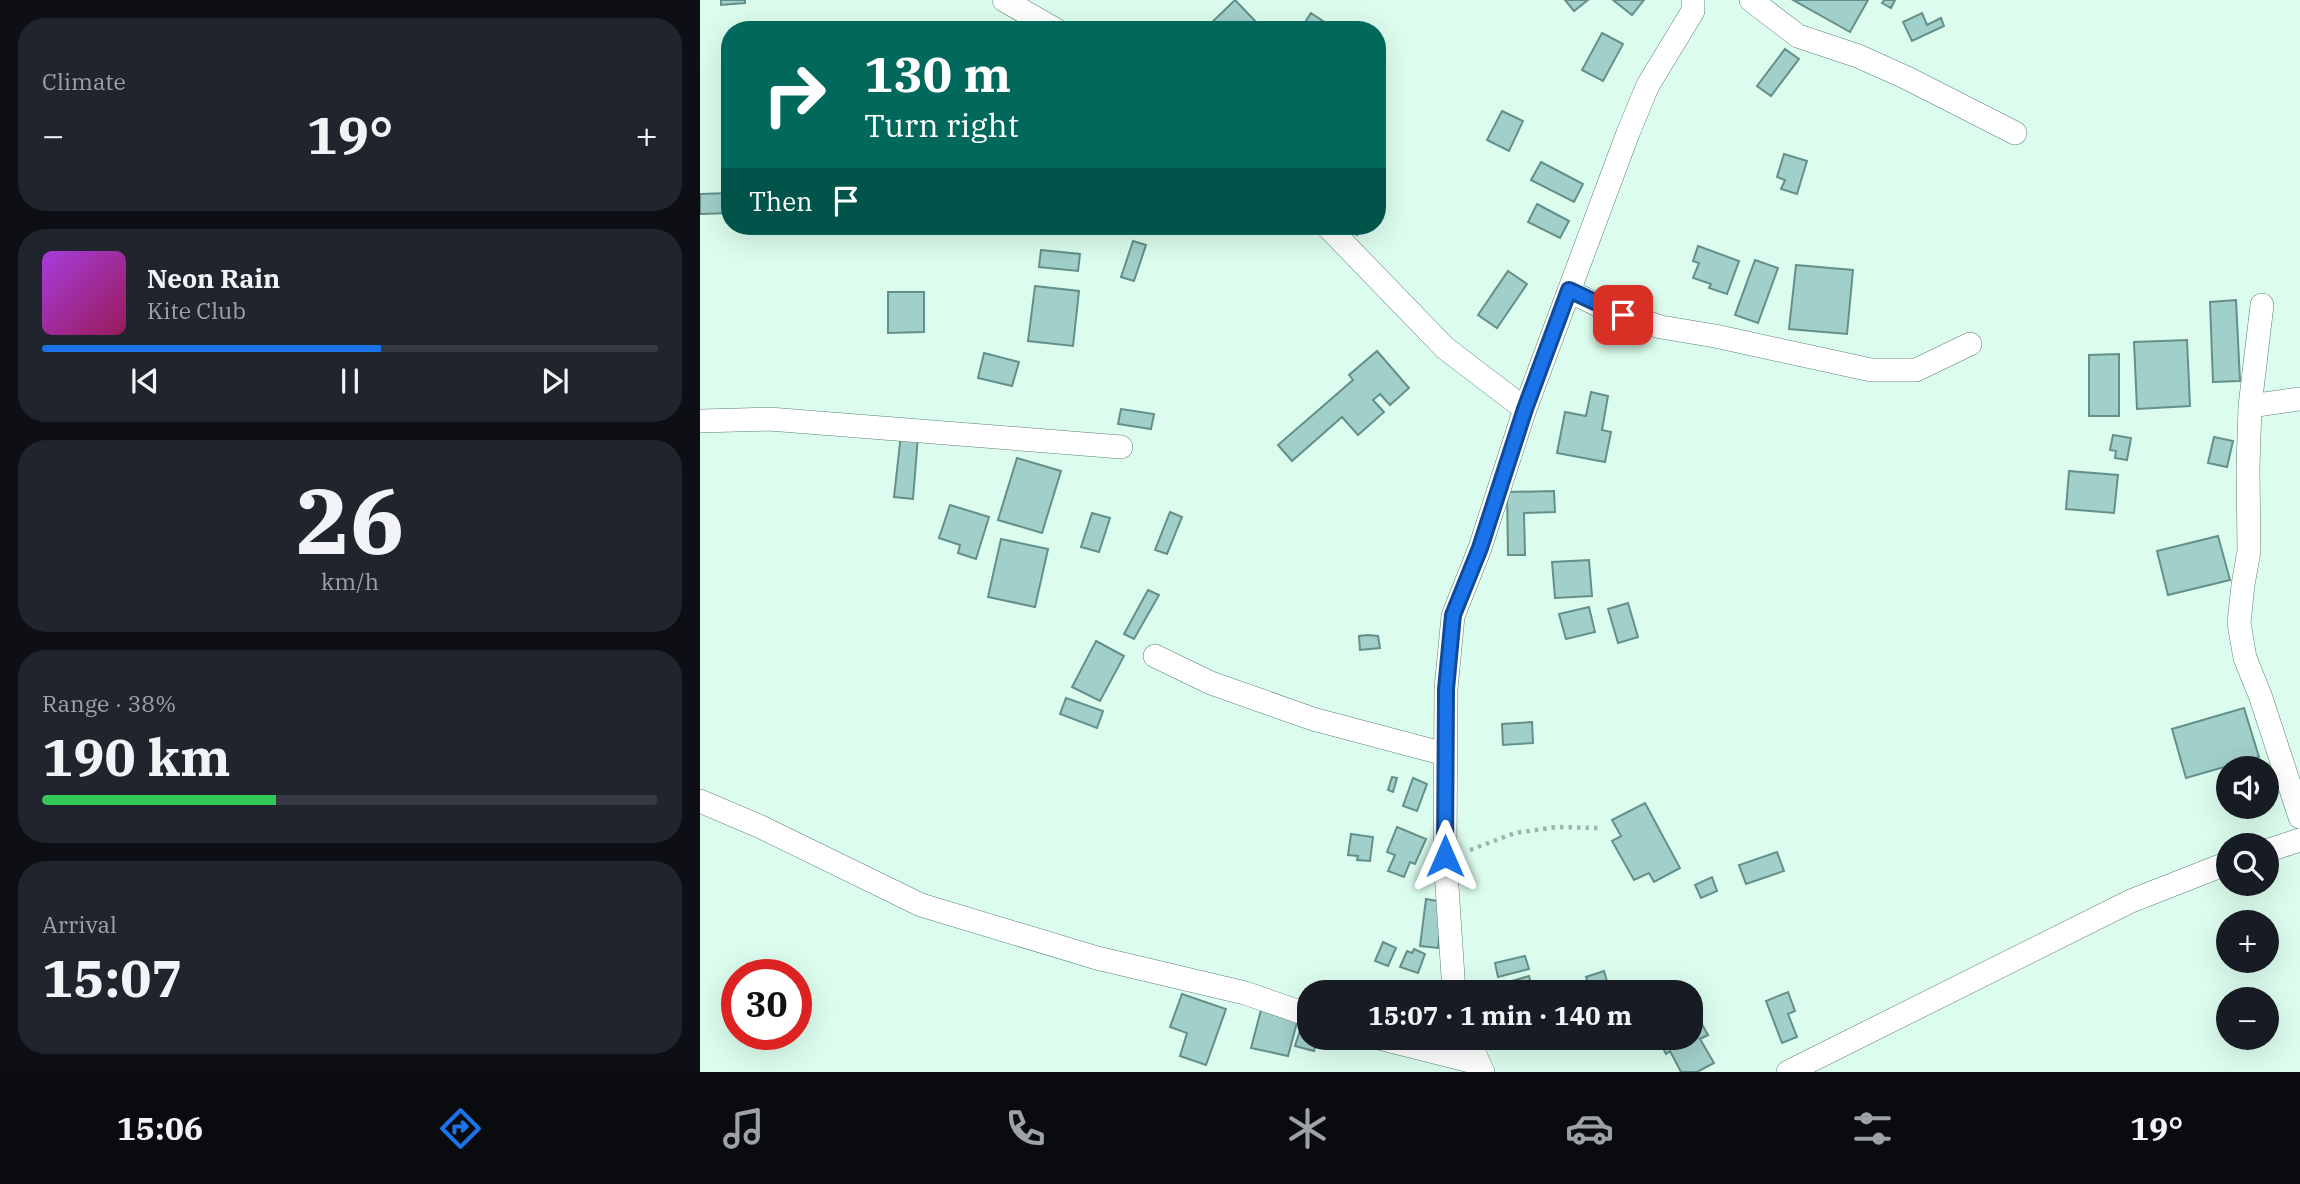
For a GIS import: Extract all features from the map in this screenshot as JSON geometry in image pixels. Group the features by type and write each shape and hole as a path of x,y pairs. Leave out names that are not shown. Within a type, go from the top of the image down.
{"street":[{"path":"1004,0 1040,21"},
{"path":"1453,980 1445,856 1446,689 1453,615 1480,548 1525,409 1648,85 1693,11 1693,0"},
{"path":"1751,0 1798,36 1858,56 2015,133"},
{"path":"1336,235 1445,348 1525,409"},
{"path":"1569,290 1610,311 1661,327 1871,370 1916,370 1970,344"},
{"path":"2262,305 2250,406 2249,551 2243,585 2240,633 2245,658 2300,817"},
{"path":"2250,406 2300,399"},
{"path":"700,421 769,419 1121,447"},
{"path":"1155,656 1211,683 1313,719 1445,754"},
{"path":"700,801 761,827 920,905 1097,958 1245,993 1297,1011"},
{"path":"2279,846 2300,840"},
{"path":"1788,1072 2131,901 2216,868"},
{"path":"1419,1050 1480,1068"},
{"path":"1472,1050 1480,1068"}],"path":[{"path":"1445,856 1478,848 1515,833 1557,827 1598,828"}],"building":[{"path":"721,0 745,0 745,3 721,5"},
{"path":"1235,0 1255,21 1213,21"},
{"path":"1565,0 1588,0 1574,11"},
{"path":"1613,0 1644,0 1632,15"},
{"path":"1793,0 1868,0 1850,32"},
{"path":"1884,0 1895,0 1891,8 1882,3"},
{"path":"1311,13 1323,21 1306,21"},
{"path":"1922,13 1927,25 1941,18 1944,26 1912,41 1903,22"},
{"path":"1602,33 1623,44 1603,81 1582,70"},
{"path":"1785,49 1799,59 1771,96 1757,86"},
{"path":"1502,111 1523,121 1509,151 1487,140"},
{"path":"1784,154 1807,161 1797,194 1781,189 1785,180 1777,177"},
{"path":"1541,162 1583,184 1574,202 1531,180"},
{"path":"721,193 721,213 700,214 700,194"},
{"path":"1537,204 1569,221 1560,238 1528,222"},
{"path":"1133,241 1146,245 1134,281 1121,277"},
{"path":"1698,246 1739,261 1727,294 1709,288 1711,284 1693,278 1699,263 1693,261"},
{"path":"1041,250 1080,254 1078,271 1039,267"},
{"path":"1755,260 1778,268 1758,323 1735,315"},
{"path":"1796,265 1853,270 1847,334 1789,329"},
{"path":"1508,271 1527,284 1497,328 1478,315"},
{"path":"1035,286 1079,291 1073,346 1028,341"},
{"path":"888,292 924,292 924,332 888,333"},
{"path":"2236,300 2240,381 2213,382 2210,302"},
{"path":"2187,340 2190,406 2137,409 2134,342"},
{"path":"1377,351 1409,388 1390,405 1380,394 1373,400 1384,412 1358,435 1342,417 1292,461 1278,445 1353,380 1349,375"},
{"path":"984,353 1019,362 1012,386 978,378"},
{"path":"2119,354 2119,416 2089,416 2089,355"},
{"path":"1591,392 1608,396 1602,430 1611,432 1605,462 1557,453 1565,412 1586,416"},
{"path":"1121,409 1154,414 1151,429 1118,424"},
{"path":"901,434 918,436 913,499 894,497"},
{"path":"2113,435 2131,438 2127,460 2115,458 2116,451 2110,450"},
{"path":"2214,437 2233,441 2227,467 2208,463"},
{"path":"1017,458 1061,471 1042,533 998,520"},
{"path":"2069,471 2118,475 2114,513 2066,509"},
{"path":"1554,491 1555,512 1524,513 1525,555 1508,555 1507,492"},
{"path":"950,505 989,517 976,559 958,553 960,545 939,538"},
{"path":"1170,512 1182,517 1167,554 1155,550"},
{"path":"1092,513 1110,518 1099,552 1081,547"},
{"path":"2218,536 2230,580 2168,595 2157,551"},
{"path":"1001,539 1048,549 1035,607 988,597"},
{"path":"1589,560 1592,596 1555,598 1552,562"},
{"path":"1148,590 1159,595 1134,639 1124,634"},
{"path":"1628,603 1638,637 1618,643 1608,609"},
{"path":"1589,607 1595,632 1566,639 1559,614"},
{"path":"1359,636 1378,636 1380,648 1360,650"},
{"path":"1096,641 1124,656 1100,701 1072,687"},
{"path":"1066,698 1103,711 1097,728 1060,714"},
{"path":"2244,708 2259,756 2216,756 2216,769 2186,778 2172,729"},
{"path":"1532,722 1533,743 1503,745 1502,724"},
{"path":"1392,777 1397,778 1393,792 1388,790"},
{"path":"1413,778 1427,784 1417,811 1403,806"},
{"path":"1645,803 1680,868 1654,882 1649,873 1634,880 1612,841 1621,836 1612,820"},
{"path":"1397,827 1426,839 1415,864 1410,862 1404,877 1388,871 1395,855 1387,852"},
{"path":"1351,834 1373,837 1370,861 1357,860 1358,856 1348,855"},
{"path":"1777,852 1784,871 1746,884 1739,865"},
{"path":"1712,877 1717,891 1701,898 1695,885"},
{"path":"1426,899 1444,902 1438,948 1420,946"},
{"path":"1383,942 1396,948 1388,966 1375,961"},
{"path":"1414,949 1425,954 1418,973 1400,967 1407,951 1412,953"},
{"path":"1525,956 1529,969 1498,977 1495,963"},
{"path":"1604,971 1607,980 1587,980 1586,977"},
{"path":"1788,992 1795,1011 1788,1014 1797,1037 1782,1043 1766,1001"},
{"path":"1182,994 1226,1009 1206,1065 1180,1056 1187,1033 1170,1027"},
{"path":"1262,1006 1297,1015 1288,1056 1251,1048"},
{"path":"1703,1044 1714,1063 1697,1072 1681,1072 1670,1051 1666,1054 1664,1050 1703,1050"}],"route":[{"path":"1445,856 1446,689 1453,615 1480,548 1525,409 1569,290 1623,315"}]}
